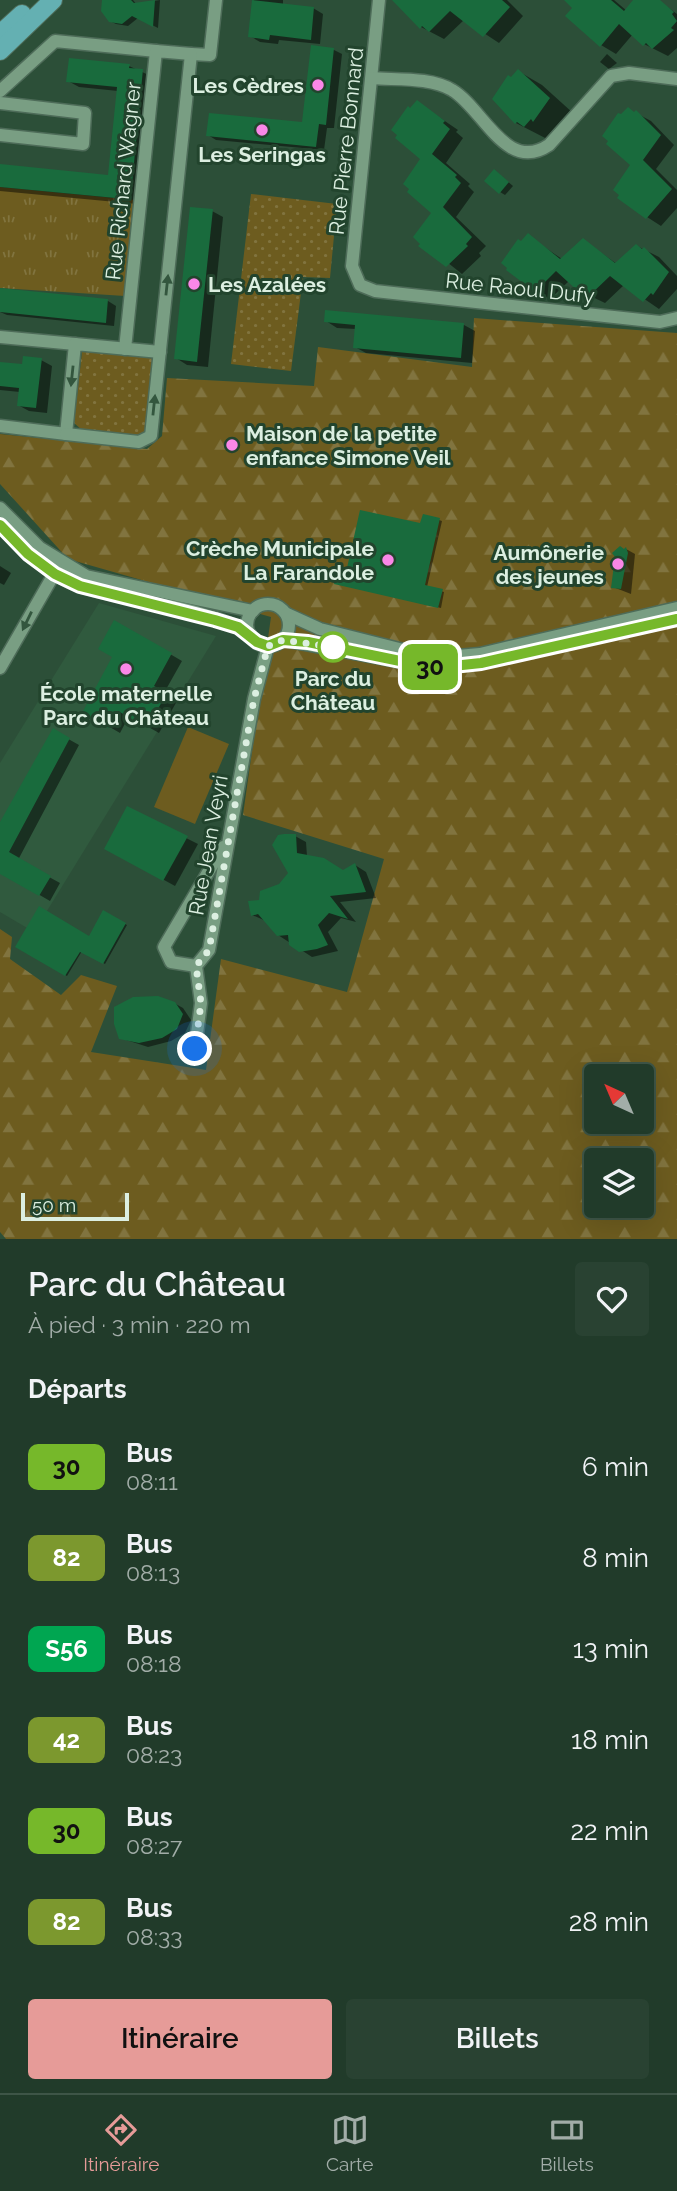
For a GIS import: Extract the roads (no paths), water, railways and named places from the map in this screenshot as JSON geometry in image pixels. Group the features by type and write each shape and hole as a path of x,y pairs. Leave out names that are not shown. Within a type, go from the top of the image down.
{"main road":[{"path":"0,34 37,0"},
{"path":"0,51 53,0"}],"street":[{"path":"0,91 55,41 210,55 216,0"},
{"name":"Rue Pierre Bonnard","path":"360,285 352,266 379,0"},
{"name":"Rue Richard Wagner","path":"125,349 156,51"},
{"path":"0,426 139,442 150,436 191,54"},
{"path":"372,78 440,85 454,90 511,147 523,154 538,153 549,145 611,76 629,74 677,79"},
{"path":"0,103 85,113 83,144 0,135"},
{"name":"Rue Raoul Dufy","path":"360,285 375,291 615,318 660,322 677,318"},
{"path":"0,337 160,352"},
{"path":"66,434 75,344"},
{"path":"0,508 58,568 80,586 215,620 250,634 257,642 268,646 283,640 434,668 481,663 677,619"},
{"path":"0,525 28,554 58,568 253,611"},
{"path":"0,668 58,568"},
{"path":"250,634 248,624 253,611 262,605 273,604 286,614 320,629 435,658 480,654 677,608"},
{"path":"283,640 289,630 286,614"},
{"name":"Rue Jean Veyri","path":"196,966 209,950 254,699 268,646"},
{"path":"195,1049 201,1003 196,966 172,962 164,947 228,839"}],"place":[{"name":"Les Cèdres","path":"318,85"},
{"name":"Les Seringas","path":"262,130"},
{"name":"Les Azalées","path":"194,284"},
{"name":"Maison de la petite enfance Simone Veil","path":"232,445"},
{"name":"Crèche Municipale La Farandole","path":"388,560"},
{"name":"Aumônerie des jeunes","path":"618,564"},
{"name":"Parc du Château","path":"333,647"},
{"name":"École maternelle Parc du Château","path":"126,669"}]}
